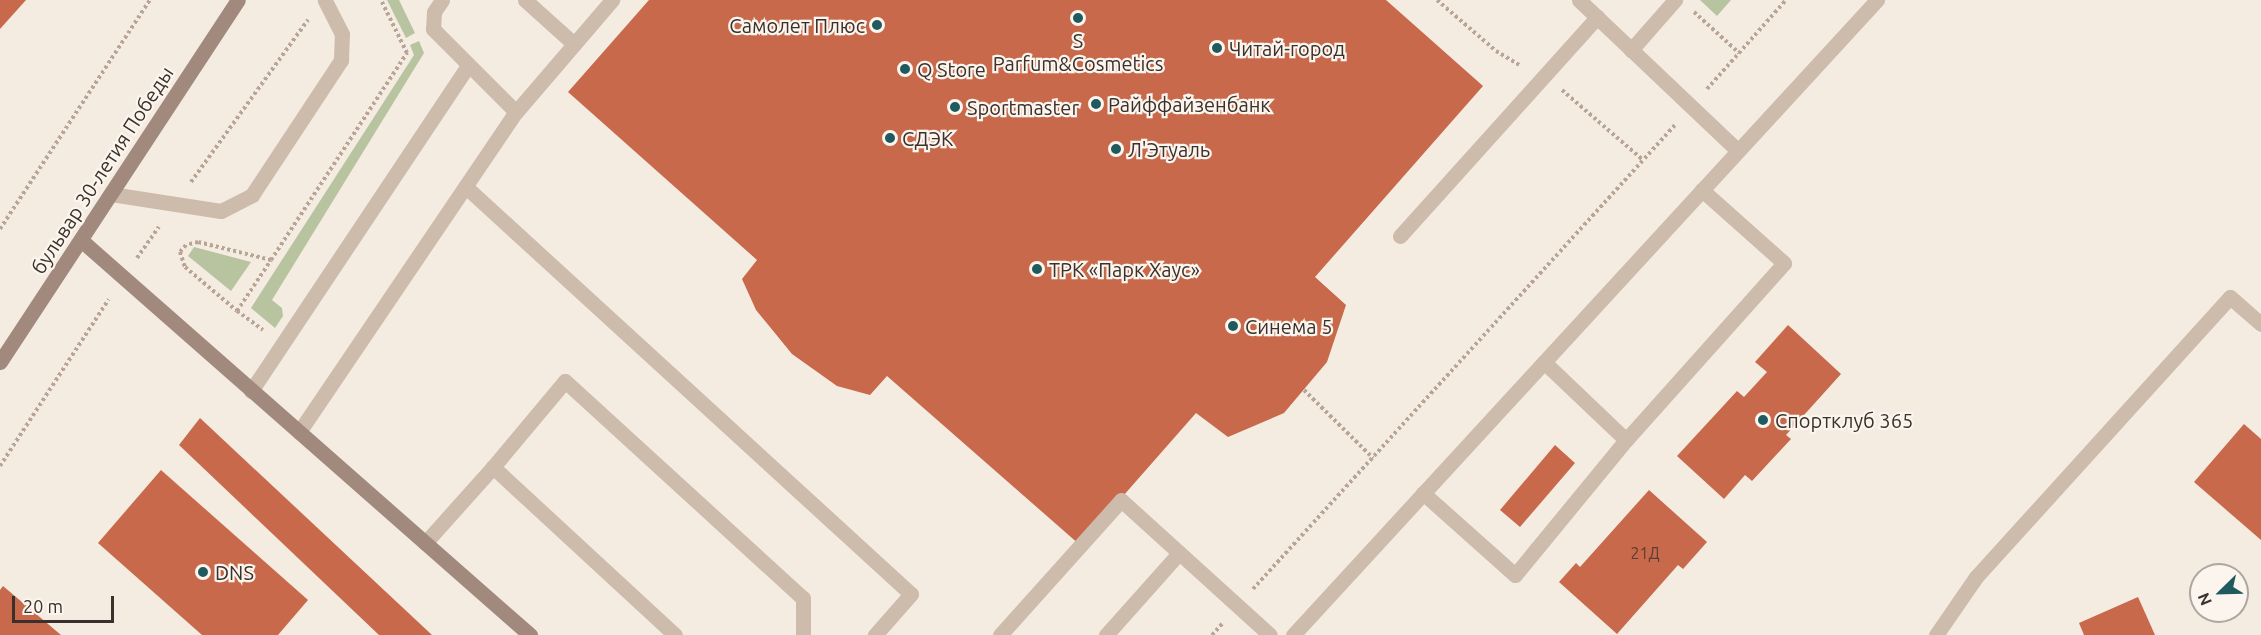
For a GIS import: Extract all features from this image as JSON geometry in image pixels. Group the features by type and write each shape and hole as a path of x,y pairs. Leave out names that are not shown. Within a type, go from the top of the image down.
{"street":[{"name":"бульвар 30-летия Победы","path":"0,362 82,241 238,0"},
{"path":"442,0 434,12 433,29 467,67 516,111"},
{"path":"525,0 574,44"},
{"path":"299,432 516,111 612,0"},
{"path":"1579,0 1738,151"},
{"path":"1293,635 1877,0"},
{"path":"1631,50 1682,4"},
{"path":"111,194 221,211 252,195 341,60 342,34 320,5"},
{"path":"1400,236 1597,17"},
{"path":"251,391 467,67"},
{"path":"466,187 911,594 875,635"},
{"path":"1423,493 1515,575 1626,440 1784,263 1702,190"},
{"path":"82,241 530,635"},
{"path":"1936,635 1976,577 2230,297 2261,324"},
{"path":"1544,362 1626,440"},
{"path":"425,543 566,381 803,598 803,635"},
{"path":"493,467 675,635"},
{"path":"1000,635 1120,500 1270,635"},
{"path":"1106,635 1179,553"}],"path":[{"path":"0,229 150,0"},
{"path":"237,311 407,53 381,0"},
{"path":"1212,635 1786,0"},
{"path":"1682,4 1739,53"},
{"path":"0,466 123,278 320,5"},
{"path":"402,44 408,41"},
{"path":"271,260 198,242 186,245 180,252 185,267 282,345"},
{"path":"1304,390 1373,458"}],"green space":[{"path":"387,0 399,0 415,33 406,38"},
{"path":"1700,0 1731,0 1717,16"},
{"path":"419,41 424,53 272,300 282,308 283,316 275,328 251,308 414,55 410,45"},
{"path":"194,247 251,262 231,291 188,256"}],"building":[{"path":"0,0 26,0 0,29"},
{"name":"ТРК «Парк Хаус»","path":"649,0 1386,0 1483,86 1315,277 1346,305 1327,362 1284,413 1228,437 1196,413 1080,545 887,376 870,395 837,386 792,354 756,310 742,279 757,260 568,92"},
{"path":"1788,325 1841,374 1786,435 1791,439 1752,481 1745,475 1724,499 1677,456 1737,391 1744,397 1767,372 1755,362"},
{"path":"200,418 432,635 379,635 179,445"},
{"path":"2244,424 2261,439 2261,540 2194,482"},
{"path":"1555,445 1575,463 1520,527 1500,510"},
{"name":"DNS","path":"161,470 308,600 278,635 202,635 98,543"},
{"path":"1649,490 1707,542 1683,569 1678,565 1617,634 1559,582 1576,563 1580,567"},
{"path":"3,586 61,635 0,635 0,590"},
{"path":"2138,597 2155,635 2084,635 2079,623"}],"place":[{"name":"S Parfum&Cosmetics","path":"1078,18"},
{"name":"Самолет Плюс","path":"877,25"},
{"name":"Читай-город","path":"1217,48"},
{"name":"Q Store","path":"905,69"},
{"name":"Райффайзенбанк","path":"1096,104"},
{"name":"Sportmaster","path":"955,107"},
{"name":"СДЭК","path":"890,138"},
{"name":"Л'Этуаль","path":"1116,149"},
{"name":"ТРК «Парк Хаус»","path":"1037,269"},
{"name":"Синема 5","path":"1233,326"},
{"name":"Спортклуб 365","path":"1763,420"},
{"name":"DNS","path":"203,572"}]}
